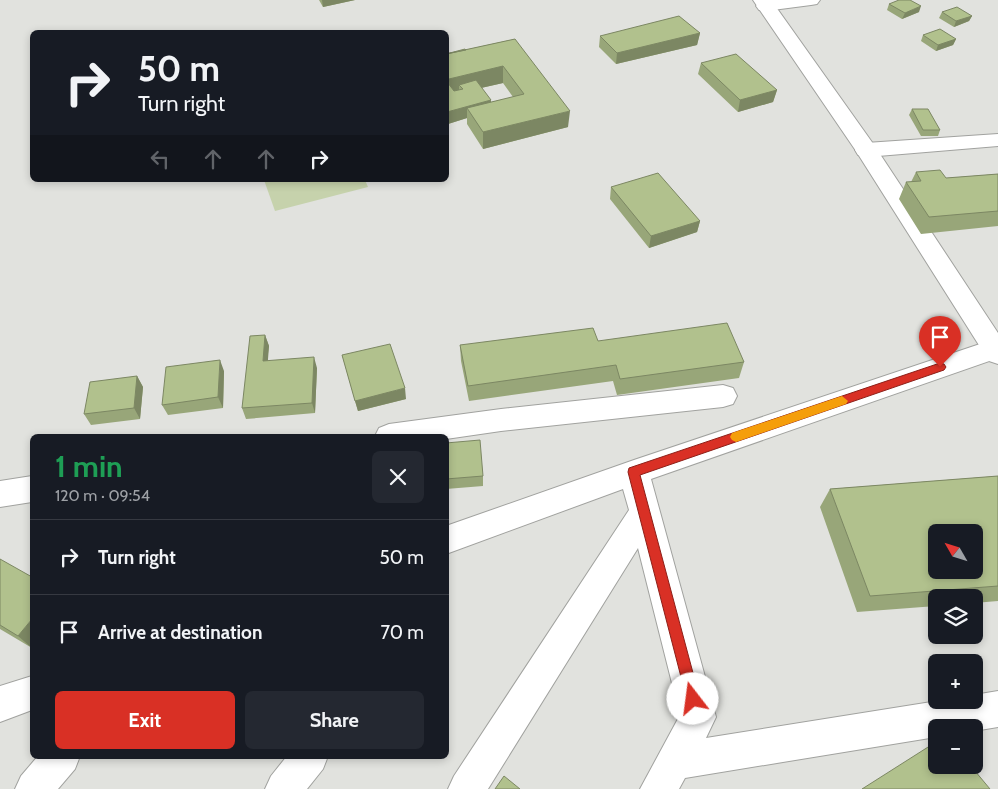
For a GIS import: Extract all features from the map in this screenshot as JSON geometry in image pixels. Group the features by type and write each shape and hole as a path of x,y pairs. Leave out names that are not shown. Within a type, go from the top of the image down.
{"street":[{"path":"763,3 811,0"},
{"path":"449,539 634,472 997,350 866,150 763,3"},
{"path":"866,150 998,140"},
{"path":"403,434 501,420 723,396"},
{"path":"634,472 698,718 667,775"},
{"path":"0,494 30,490"},
{"path":"467,789 644,512"},
{"path":"0,704 30,693"},
{"path":"667,775 998,709"},
{"path":"34,789 59,759"},
{"path":"284,789 308,759"}],"green space":[{"path":"265,182 366,182 368,187 275,211"}],"building":[{"path":"899,0 910,0 921,6 905,13 889,4"},
{"path":"957,7 972,16 956,21 942,12"},
{"path":"679,16 700,33 617,53 600,36"},
{"path":"940,29 956,39 938,45 923,35"},
{"path":"515,39 570,111 483,132 467,108 524,94 503,66 449,79 449,53"},
{"path":"736,54 777,90 740,100 701,63"},
{"path":"476,80 491,100 449,111 449,84 454,91 463,89 459,85"},
{"path":"912,109 928,109 940,130 923,130"},
{"path":"940,170 946,178 998,174 998,211 929,217 906,182 921,181 916,172"},
{"path":"658,173 700,221 651,236 611,187"},
{"path":"727,323 744,362 620,379 616,365 468,386 460,345 593,328 598,341"},
{"path":"265,335 263,361 314,357 312,403 242,408 250,336"},
{"path":"390,344 405,388 355,401 342,355"},
{"path":"220,360 218,397 162,405 166,367"},
{"path":"137,376 134,408 84,414 90,382"},
{"path":"480,440 483,476 449,479 449,443"},
{"path":"998,476 998,586 928,589 928,591 870,596 830,489"},
{"path":"0,559 30,576 30,621 18,636 0,625"},
{"path":"928,747 928,774 978,774 990,789 862,789"},
{"path":"504,776 520,789 495,789"}],"slow traffic":[{"path":"736,437 842,401"}],"route":[{"path":"693,699 634,472 940,367"}]}
